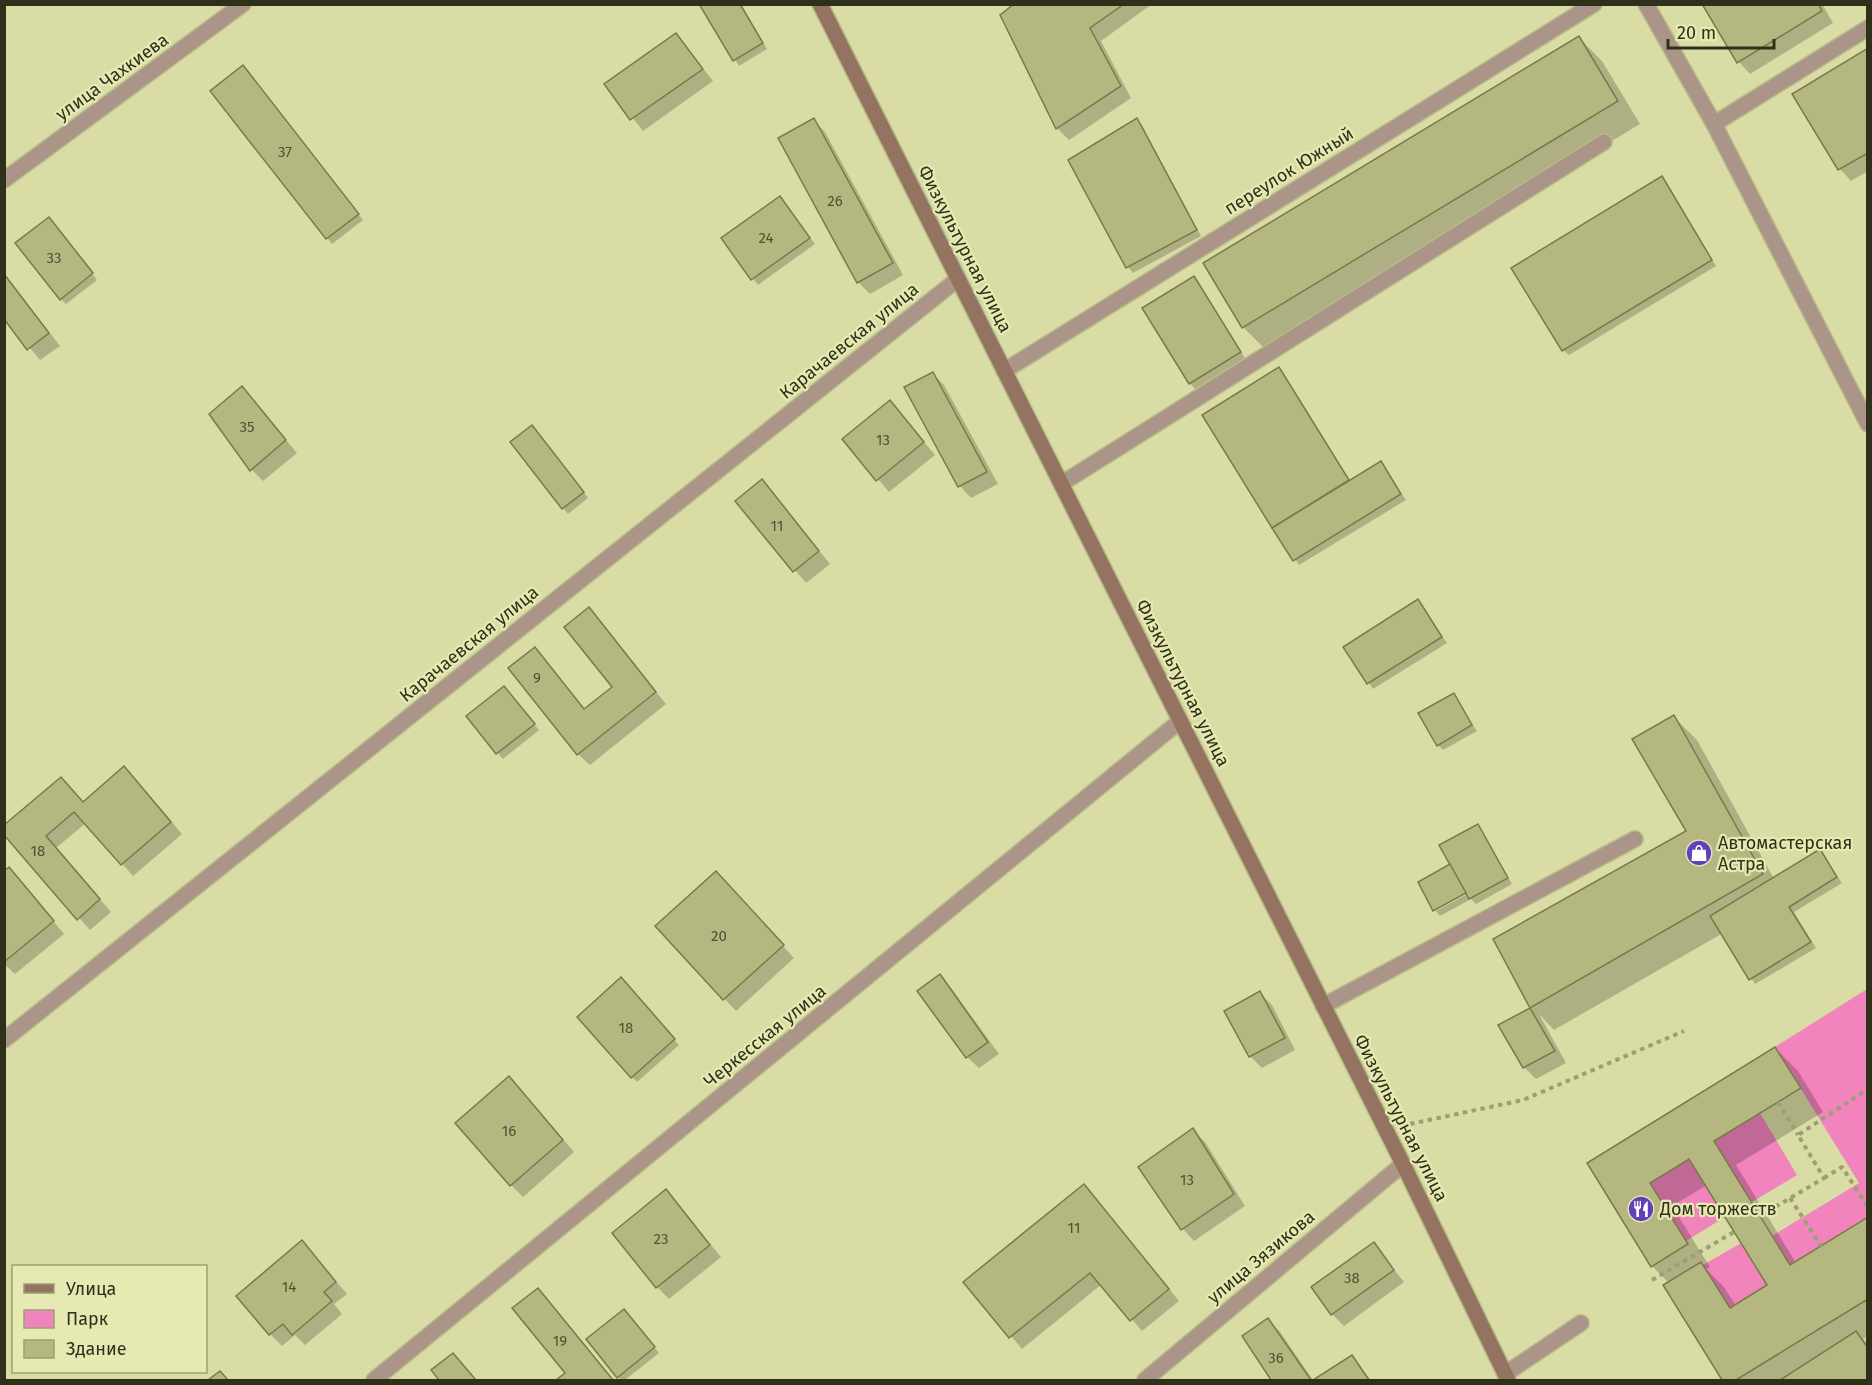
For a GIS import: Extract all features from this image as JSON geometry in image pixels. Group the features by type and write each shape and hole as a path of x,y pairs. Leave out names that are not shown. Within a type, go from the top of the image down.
{"main road":[{"name":"Физкультурная улица","path":"820,4 1403,1164 1507,1377"}],"street":[{"name":"улица Чахкиева","path":"4,180 243,4"},
{"name":"переулок Южный","path":"1004,371 1594,4"},
{"path":"1646,4 1714,124 1868,424"},
{"path":"1714,124 1868,28"},
{"path":"1061,484 1604,142"},
{"name":"Карачаевская улица","path":"4,1040 958,279"},
{"name":"Черкесская улица","path":"374,1380 1180,721"},
{"path":"1323,1006 1635,839"},
{"name":"улица Зязикова","path":"1145,1380 1403,1164"},
{"path":"1507,1377 1581,1323"}],"path":[{"path":"1385,1130 1523,1100 1684,1031"},
{"path":"1798,1135 1868,1089"},
{"path":"1778,1102 1824,1178"},
{"path":"1760,1216 1842,1167 1868,1207"},
{"path":"1790,1198 1821,1246"},
{"path":"1652,1280 1734,1232"}],"green space":[{"path":"1867,989 1867,1217 1790,1265 1772,1236 1859,1183 1775,1047"},
{"path":"1760,1113 1797,1175 1752,1202 1714,1141"},
{"path":"1689,1159 1725,1217 1686,1241 1650,1183"},
{"path":"1741,1243 1767,1285 1730,1308 1703,1265"}],"building":[{"path":"699,4 740,4 763,43 733,61"},
{"path":"1014,4 1124,4 1090,28 1121,86 1056,129 1000,15"},
{"path":"1702,4 1818,4 1822,11 1737,63"},
{"path":"676,33 703,69 630,120 604,84"},
{"path":"1579,36 1618,101 1242,328 1203,263"},
{"path":"1868,48 1868,153 1838,170 1792,94"},
{"path":"243,65 359,214 326,239 210,91"},
{"path":"814,118 893,263 857,283 778,138"},
{"path":"1137,118 1197,230 1126,268 1068,160"},
{"path":"1662,176 1712,260 1562,351 1511,268"},
{"path":"780,196 810,238 751,280 721,238"},
{"path":"49,217 93,273 60,300 15,243"},
{"path":"4,274 49,333 27,350 4,319"},
{"path":"1194,276 1241,352 1189,384 1142,308"},
{"path":"1279,367 1349,480 1272,528 1202,415"},
{"path":"933,372 987,472 958,487 904,387"},
{"path":"242,386 286,440 250,471 209,414"},
{"path":"890,400 924,442 876,481 842,439"},
{"path":"532,425 584,492 562,509 510,442"},
{"path":"1381,461 1401,494 1293,561 1272,528"},
{"path":"762,479 819,551 793,572 735,501"},
{"path":"1418,599 1442,637 1367,684 1343,647"},
{"path":"589,607 656,692 577,755 508,668 535,647 584,709 612,687 564,627"},
{"path":"504,686 535,724 496,754 466,716"},
{"path":"1454,693 1472,725 1437,746 1418,713"},
{"name":"Автомастерская Астра","path":"1674,715 1763,874 1530,1008 1493,939 1686,831 1632,739"},
{"path":"124,766 171,822 121,865 74,812 46,836 100,899 77,920 4,835 4,825 61,777 83,802"},
{"path":"1478,824 1508,878 1469,899 1439,845"},
{"path":"1820,849 1837,877 1789,907 1811,942 1749,980 1710,916"},
{"path":"1450,864 1466,893 1433,911 1418,882"},
{"path":"9,867 54,921 4,962 4,871"},
{"path":"716,871 784,945 723,1000 655,926"},
{"path":"940,974 988,1042 966,1058 917,991"},
{"path":"621,977 675,1039 631,1078 577,1017"},
{"path":"1260,991 1285,1038 1249,1057 1224,1011"},
{"path":"1530,1008 1555,1051 1523,1068 1498,1025"},
{"name":"Дом торжеств","path":"1775,1047 1801,1088 1714,1141 1790,1265 1868,1217 1868,1299 1736,1380 1722,1380 1663,1285 1701,1262 1730,1308 1767,1285 1689,1159 1650,1183 1688,1244 1651,1267 1587,1163"},
{"path":"509,1076 563,1140 510,1186 455,1123"},
{"path":"1193,1128 1234,1194 1181,1230 1138,1167"},
{"path":"1084,1184 1169,1289 1130,1321 1090,1273 1009,1338 963,1282"},
{"path":"666,1189 710,1245 656,1288 612,1233"},
{"path":"302,1240 336,1282 324,1292 332,1301 292,1335 283,1324 269,1335 236,1296"},
{"path":"1374,1242 1394,1270 1331,1315 1311,1287"},
{"path":"538,1288 613,1380 556,1380 565,1373 512,1308"},
{"path":"624,1309 655,1347 617,1378 586,1339"},
{"path":"1268,1318 1311,1380 1271,1380 1242,1336"},
{"path":"1856,1331 1868,1348 1868,1380 1780,1380"},
{"path":"453,1353 476,1380 439,1380 431,1370"},
{"path":"1352,1355 1369,1380 1313,1380"},
{"path":"220,1371 228,1380 208,1380"}],"place":[{"name":"Автомастерская Астра","path":"1699,853"},
{"name":"Дом торжеств","path":"1641,1209"}]}
